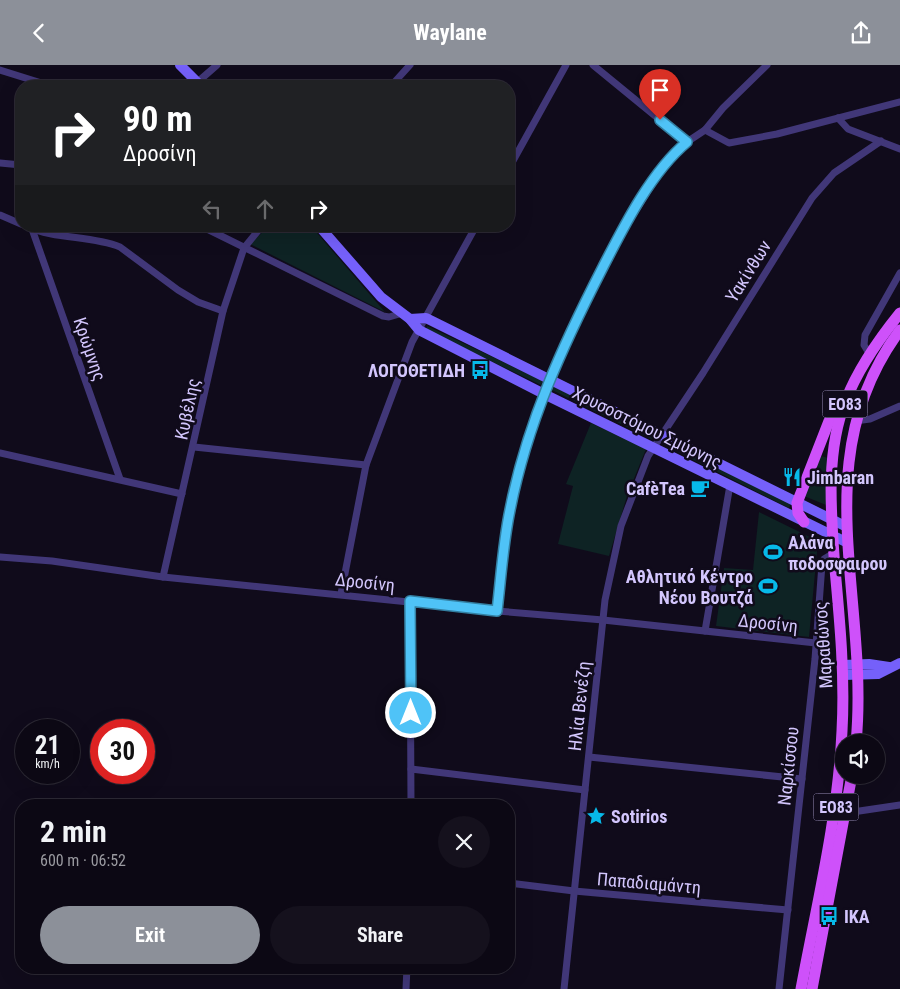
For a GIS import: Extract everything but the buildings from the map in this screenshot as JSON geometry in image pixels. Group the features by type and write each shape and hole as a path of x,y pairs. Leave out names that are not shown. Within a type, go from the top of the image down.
{"main road":[{"name":"Μαραθώνος","path":"801,989 835,811 842,734 843,670 834,553 831,482 835,440 846,400 852,388 870,355 900,313"},
{"name":"Μαραθώνος","path":"856,734 858,670 847,527 846,477 855,421 874,372 900,329"},
{"path":"804,522 798,512 798,503 834,410 852,388"},
{"name":"ΕΟ83","path":"812,989 851,784"}],"street":[{"path":"180,65 193,80"},
{"path":"202,80 217,65"},
{"path":"396,80 410,65"},
{"path":"515,157 566,65"},
{"path":"593,65 687,142"},
{"path":"497,611 510,510 526,446 549,379 567,339 618,239 665,164 687,142 705,130 723,108 767,65"},
{"path":"0,70 32,80"},
{"path":"705,130 729,143 900,102"},
{"path":"838,118 848,129 900,149"},
{"name":"Υακίνθων","path":"662,435 812,198 834,173 881,141"},
{"path":"0,163 15,164"},
{"path":"0,215 15,221"},
{"name":"Κρώμνης","path":"30,232 120,479"},
{"path":"43,232 61,237 111,243 120,247 178,290 198,302 223,311"},
{"path":"212,232 383,316 407,316"},
{"name":"Κυβέλης","path":"163,577 194,447 223,311 244,249 257,232"},
{"name":"Χρυσοστόμου Σμύρνης","path":"324,232 377,293 407,316 419,330 544,394 848,543"},
{"path":"341,594 366,465 412,343 473,232"},
{"path":"870,355 864,345 865,335 900,273"},
{"name":"Χρυσοστόμου Σμύρνης","path":"407,316 426,318 847,527"},
{"path":"855,421 870,419 900,406"},
{"name":"Ηλία Βενέζη","path":"564,989 609,575 621,526 636,483 652,447 662,435"},
{"path":"194,447 366,465"},
{"path":"0,453 182,494"},
{"path":"705,631 730,485"},
{"name":"Ναρκίσσου","path":"779,989 816,643 822,564 824,559 834,553"},
{"name":"Δροσίνη","path":"0,557 52,561 163,577 816,643"},
{"path":"410,601 411,799"},
{"path":"843,670 858,670 878,674 900,663"},
{"path":"589,757 802,779"},
{"path":"411,769 585,790"},
{"path":"846,813 900,805"},
{"name":"Παπαδιαμάντη","path":"515,884 574,891 788,910"},
{"path":"406,989 407,974"}],"green space":[{"path":"263,232 316,232 385,312 250,244"},
{"path":"427,326 543,381 541,385 426,330"},
{"path":"553,386 655,436 653,440 552,390"},
{"path":"591,423 646,449 627,496 609,556 558,544 573,486 566,484"},
{"path":"665,440 791,503 789,508 662,444"},
{"path":"821,456 828,458 826,505 804,496"},
{"name":"Αθλητικό Κέντρο Νέου Βουτζά","path":"759,512 818,541 809,637 716,626 724,568 753,570"}],"place":[{"name":"ΛΟΓΟΘΕΤΙΔΗ","path":"480,370"},
{"name":"Jimbaran","path":"792,477"},
{"name":"CafèTea","path":"700,488"},
{"name":"Αλάνα ποδοσφαιρου","path":"773,552"},
{"name":"Αθλητικό Κέντρο Νέου Βουτζά","path":"768,586"},
{"name":"Sotirios","path":"596,816"},
{"name":"ΙΚΑ","path":"829,916"}],"route":[{"path":"411,713 410,601 497,611 503,549 516,484 526,446 556,363 570,331 618,239 665,164 687,142 660,120"}]}
